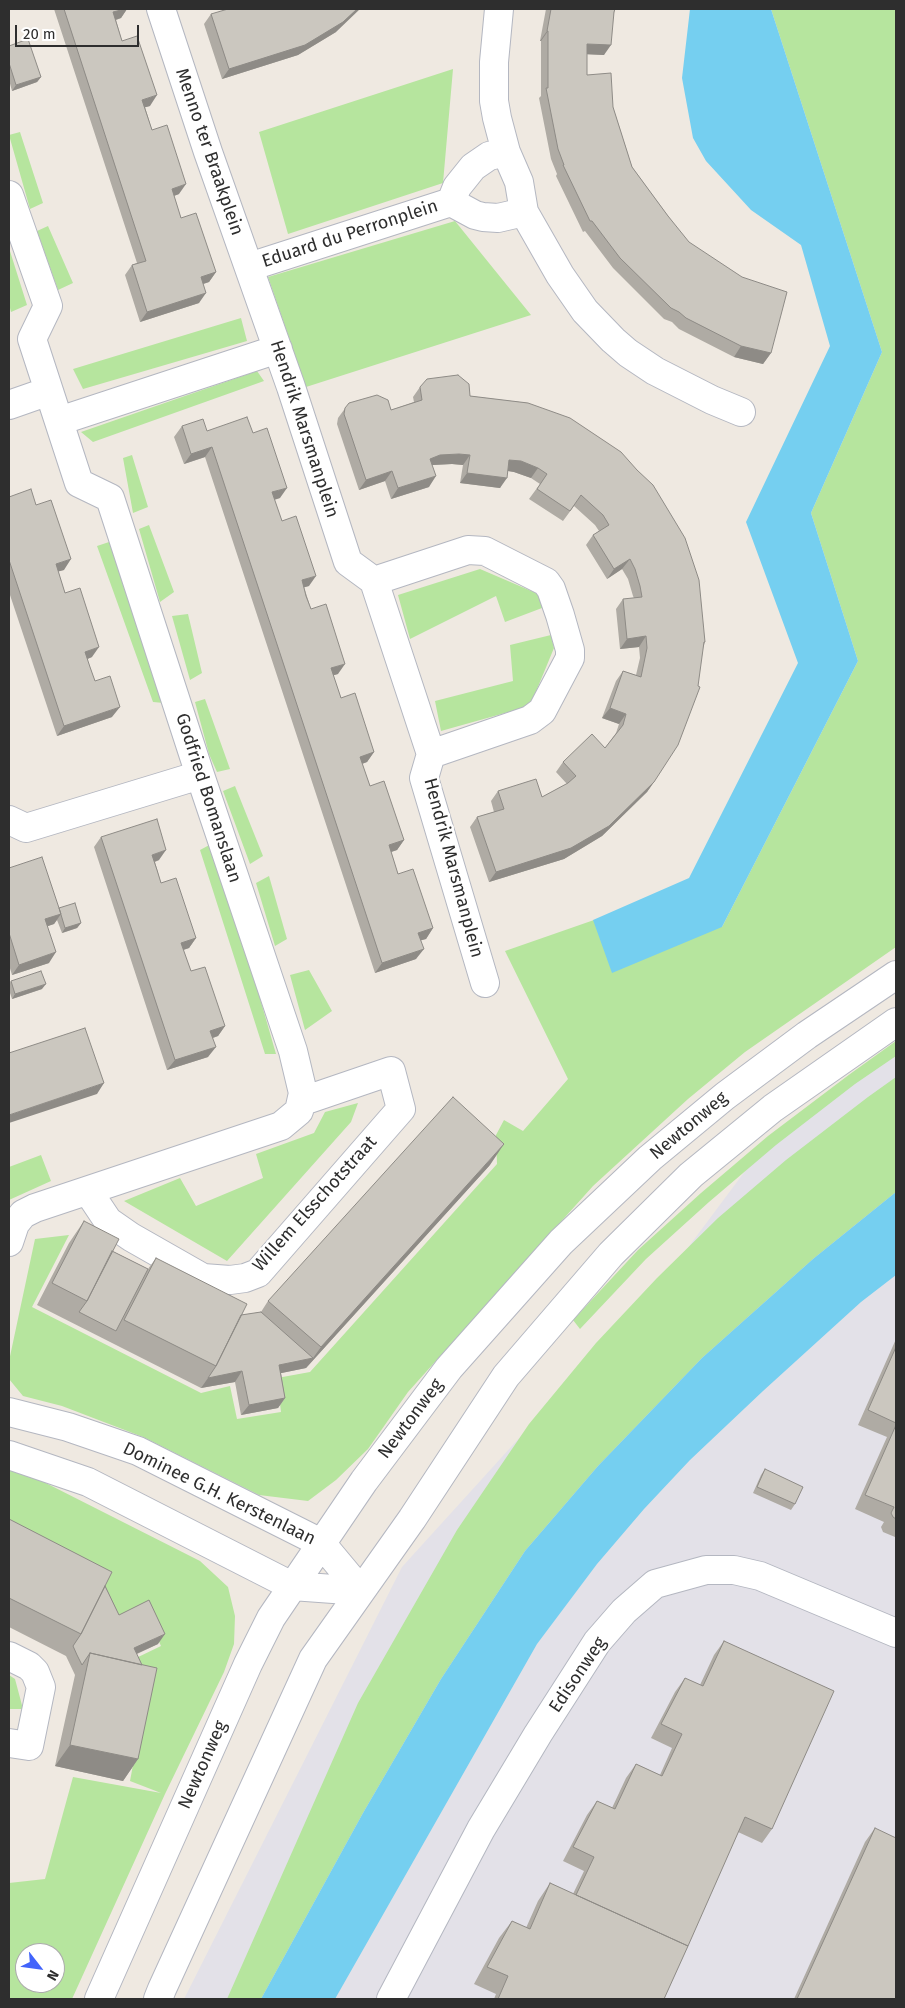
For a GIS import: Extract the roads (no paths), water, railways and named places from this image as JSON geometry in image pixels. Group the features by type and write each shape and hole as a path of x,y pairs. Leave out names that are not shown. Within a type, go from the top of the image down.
{"street":[{"name":"Menno ter Braakplein","path":"161,9 208,152 249,267"},
{"path":"499,9 494,102 506,152 519,182 524,212 548,255 573,296 612,340 655,371 712,400 741,412"},
{"name":"Eduard du Perronplein","path":"451,202 458,187 473,166 489,156 506,152"},
{"name":"Godfried Bomanslaan","path":"9,195 48,306 32,339 80,483 110,498 200,775 293,1051 303,1093 302,1101"},
{"name":"Eduard du Perronplein","path":"249,267 451,202 475,215 483,217 498,218 524,212"},
{"name":"Hendrik Marsmanplein","path":"249,267 348,562 374,581 431,754 424,778 485,983"},
{"path":"60,421 278,349"},
{"path":"9,405 49,391"},
{"name":"Hendrik Marsmanplein","path":"374,581 468,550 485,551 546,582 551,588 560,615 570,650 570,658 542,711 530,720 431,754"},
{"path":"9,820 26,828 200,775"},
{"name":"Newtonweg","path":"99,1999 248,1664 271,1618 321,1543 449,1368 561,1242 650,1158 725,1096 807,1035 896,975"},
{"path":"158,1999 313,1659 412,1520 506,1376 611,1254 691,1175 773,1108 896,1022"},
{"name":"Willem Elsschotstraat","path":"88,1191 108,1221 130,1237 203,1278 230,1280 245,1278 258,1273 401,1109 391,1071 302,1101"},
{"path":"9,1242 15,1224 23,1214 35,1208 281,1126 299,1111 302,1101"},
{"name":"Dominee G.H. Kerstenlaan","path":"9,1412 68,1427 138,1451 321,1543 361,1591"},
{"path":"9,1455 88,1482 292,1586 361,1591"},
{"name":"Edisonweg","path":"390,1999 481,1830 538,1734 597,1642 624,1611 655,1584 706,1570 734,1570 760,1576 896,1632"},
{"path":"9,1656 29,1666 35,1672 41,1687 41,1696 29,1746 9,1743"}],"water":[{"path":"690,9 771,9 882,352 811,513 858,661 722,927 612,973 593,920 689,878 798,663 746,522 830,346 801,245 751,210 706,161 693,138 682,78"},
{"path":"896,1192 896,1275 861,1302 690,1460 644,1509 597,1564 537,1644 335,1999 261,1999 363,1813 441,1679 525,1551 598,1466 702,1358 813,1259"}]}
